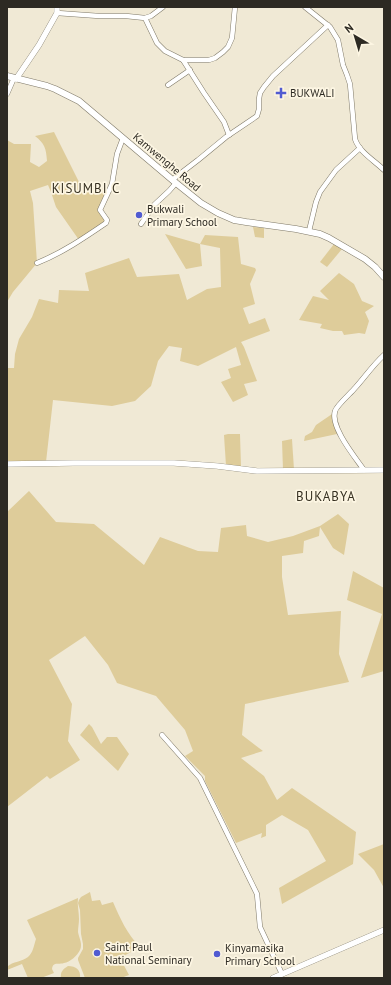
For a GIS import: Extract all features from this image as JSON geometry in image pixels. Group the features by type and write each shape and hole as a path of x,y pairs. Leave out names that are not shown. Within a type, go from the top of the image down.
{"main road":[{"name":"Kamwenghe Road","path":"12,78 47,86 79,101 201,203 218,214 234,220 320,234 370,263 384,277"}],"street":[{"path":"7,94 12,78 39,45 56,9 99,16 145,18 151,16 163,7"},
{"path":"145,18 154,39 161,48 168,53 183,60 208,60 215,58 224,52 228,47 232,38 235,7"},
{"path":"305,7 328,25 338,40 343,65 350,84 356,144 384,170"},
{"path":"141,224 154,205 174,181 229,135 257,116 260,93 264,87 273,76 328,25"},
{"path":"183,60 224,122 229,135"},
{"path":"168,85 190,70"},
{"path":"37,263 82,240 106,223 107,220 100,210 112,184 123,138"},
{"path":"309,231 320,192 336,170 360,148"},
{"path":"364,470 337,428 334,412 376,363 384,356"},
{"path":"7,464 174,464 217,466 257,471 384,470"},
{"path":"162,735 200,778 257,894 260,927 282,974"},
{"path":"273,978 384,930"}],"shaded area":[{"path":"54,132 80,184 100,187 110,191 100,212 106,221 79,240 56,207 48,185 30,191 33,203 37,263 13,292 7,302 7,140 14,144 31,144 30,162 39,167 47,161 47,157 43,144 35,136"},
{"path":"253,227 264,228 264,238 255,237"},
{"path":"165,234 200,244 202,266 186,269"},
{"path":"205,235 238,237 241,264 255,268 256,270 250,284 255,304 243,308 249,324 265,318 270,331 241,342 257,381 244,384 248,395 233,402 221,382 231,378 228,369 241,365 236,347 198,366 180,361 182,348 169,346 158,361 151,386 135,401 112,406 53,400 46,462 7,465 7,368 14,368 15,354 19,339 32,317 39,299 58,303 59,290 89,291 85,273 129,258 137,277 179,274 187,300 207,289 221,287 220,248 200,244"},
{"path":"334,244 342,249 327,267 320,262"},
{"path":"339,273 354,284 362,301 374,306 365,312 369,321 365,334 359,333 344,335 342,331 333,331 320,328 322,324 299,320 313,296 329,300 320,291"},
{"path":"335,412 334,423 337,434 304,441 305,436 312,432 316,425"},
{"path":"240,434 241,467 226,466 224,435"},
{"path":"292,439 294,470 283,470 282,441"},
{"path":"29,491 56,522 94,524 144,565 160,537 198,551 218,552 221,528 246,525 247,536 268,542 293,536 320,526 338,514 349,524 344,555 333,548 320,527 319,536 304,541 303,553 282,556 282,577 288,615 341,611 339,654 349,682 245,704 242,735 263,751 241,758 264,776 277,800 292,788 356,832 353,864 282,904 279,888 326,861 308,830 282,815 266,825 266,836 261,838 262,833 236,843 205,781 205,776 185,756 193,751 185,730 156,696 117,683 108,665 85,636 49,660 72,704 68,741 80,760 50,779 47,776 7,807 7,512"},
{"path":"353,571 384,588 384,671 361,678 382,614 347,600"},
{"path":"89,724 101,744 107,737 117,737 129,754 118,771 80,735"},
{"path":"384,844 384,888 374,870 358,854"},
{"path":"90,892 92,901 100,900 102,905 113,902 121,920 135,942 140,947 120,958 129,975 121,978 85,978 78,960 83,949 83,944 78,903 81,897"},
{"path":"78,898 78,932 81,946 80,950 75,956 71,960 62,964 53,965 52,969 54,973 41,978 28,978 22,964 7,970 9,965 26,959 32,951 36,939 27,920"},
{"path":"68,966 77,969 80,973 80,978 61,978 62,971"}],"place":[{"name":"BUKWALI","path":"281,93"},
{"name":"Bukwali Primary School","path":"139,215"},
{"name":"Saint Paul National Seminary","path":"97,953"},
{"name":"Kinyamasika Primary School","path":"217,954"}],"district":[{"name":"KISUMBI C","path":"86,188"},
{"name":"BUKABYA","path":"326,496"}]}
